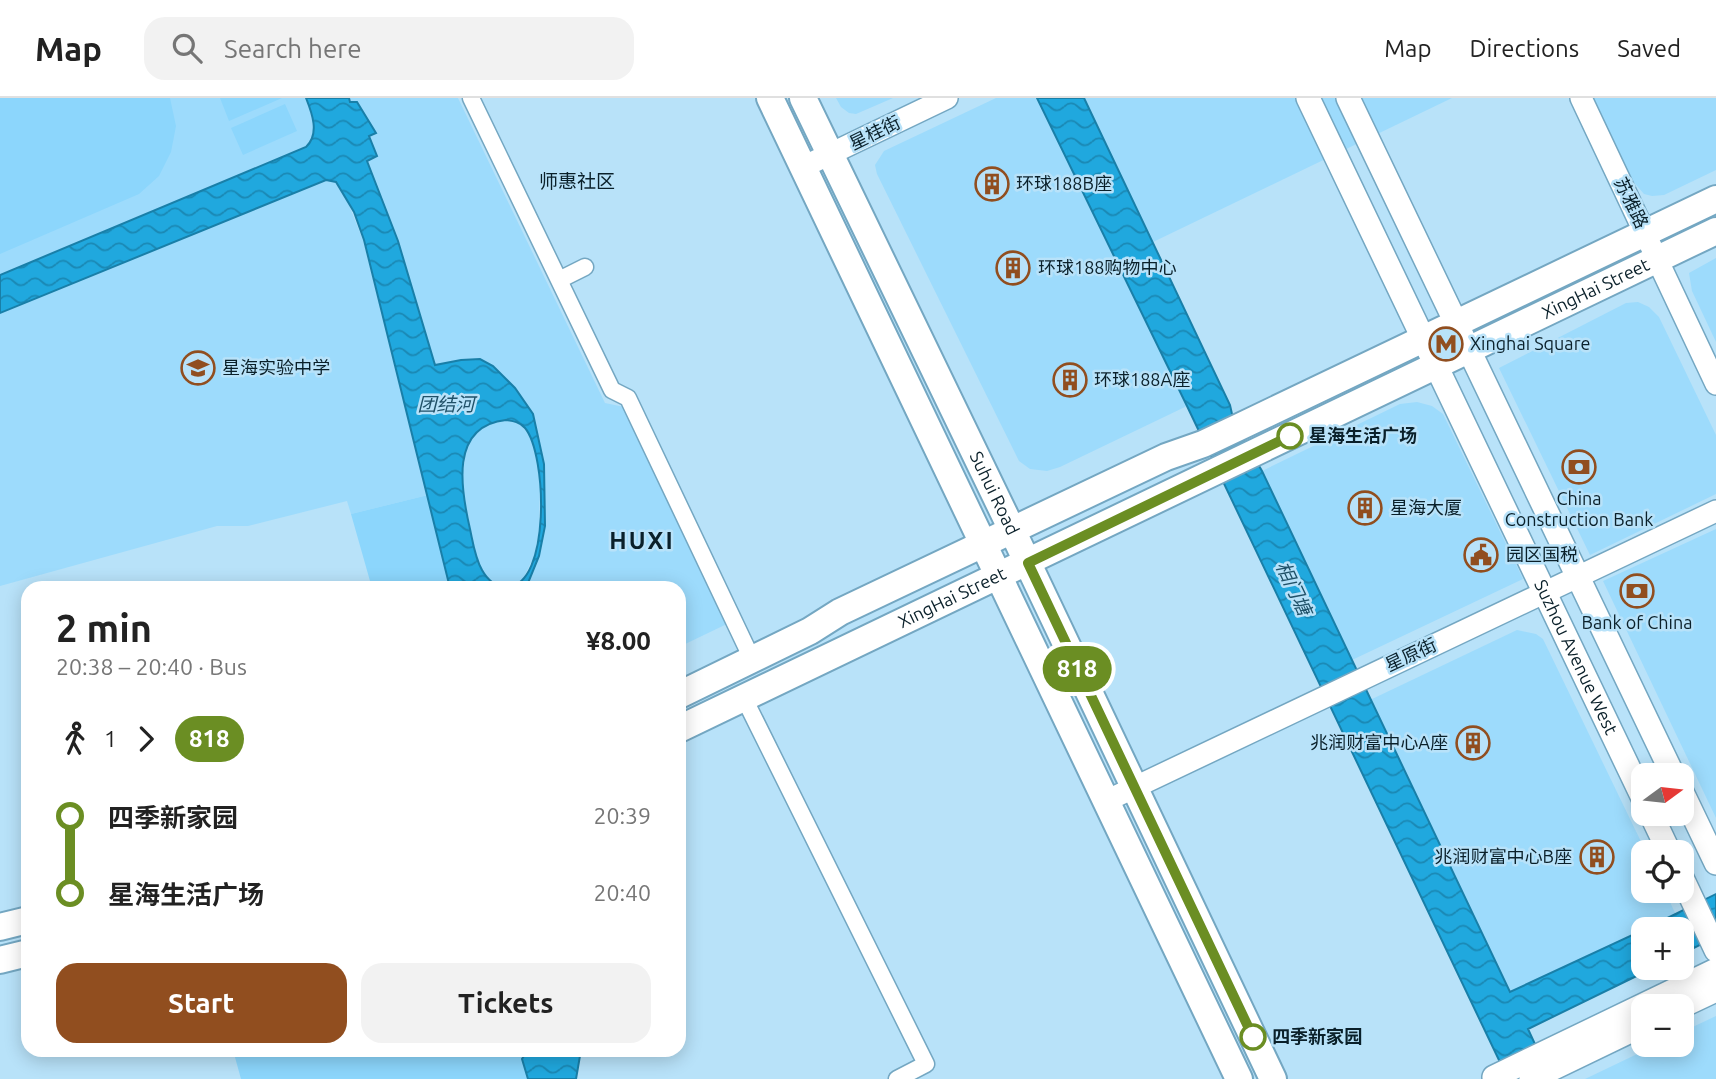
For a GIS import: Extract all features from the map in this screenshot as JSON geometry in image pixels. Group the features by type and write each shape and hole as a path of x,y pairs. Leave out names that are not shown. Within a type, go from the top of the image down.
{"main road":[{"name":"Suhui Road","path":"770,98 1239,1079"},
{"name":"Suhui Road","path":"803,98 1273,1079"},
{"name":"Suzhou Avenue West","path":"1308,98 1631,773"},
{"name":"Suzhou Avenue West","path":"1348,98 1668,763"},
{"name":"XingHai Street","path":"686,692 810,631 840,612 982,544 1166,457 1203,444 1716,199"},
{"name":"XingHai Street","path":"686,726 1716,231"},
{"path":"1694,817 1716,863"},
{"path":"1693,903 1716,950"},
{"path":"0,934 0,926 21,922"},
{"path":"0,960 21,955"},
{"path":"1531,1079 1550,1060 1716,970"},
{"path":"1694,1000 1716,990"},
{"path":"1492,1078 1550,1060 1631,1030"}],"street":[{"path":"471,98 612,390 628,398 752,659"},
{"name":"星桂街","path":"803,167 947,98"},
{"name":"苏雅路","path":"1581,98 1716,384"},
{"path":"559,280 585,267"},
{"name":"星原街","path":"1106,801 1716,511"},
{"path":"744,698 926,1064 897,1079"}],"shaded area":[{"name":"星海实验中学","path":"0,98 306,98 363,240 428,495 351,514 347,501 248,526 217,526 0,586"},
{"path":"0,98 170,98 176,126 171,152 159,176 139,194 0,254"},
{"path":"220,98 282,98 229,121"},
{"path":"349,98 458,98 605,403 629,408 731,622 686,644 686,581 529,581 539,556 545,525 544,464 533,414 493,367 480,359 435,365 398,241 367,161 369,136 376,133"},
{"path":"836,98 893,98 856,114 841,107"},
{"path":"996,98 1037,98 1187,406 1047,471 1030,469 1019,461 877,174 875,165 884,151"},
{"path":"1084,98 1452,98 1153,242"},
{"path":"1592,98 1716,98 1716,170 1664,195 1644,194 1631,179"},
{"path":"285,104 297,131 243,155 231,128"},
{"path":"1716,258 1716,342 1692,291 1689,273"},
{"path":"1638,302 1649,307 1659,317 1716,435 1716,494 1590,555 1499,368 1626,303"},
{"name":"星海大厦","path":"1417,402 1432,406 1443,414 1523,579 1352,660 1262,471 1400,404"},
{"path":"506,420 518,422 529,435 538,457 539,530 535,554 520,581 492,581 481,570 475,551 461,481 467,448 474,435 487,424"},
{"path":"428,495 448,581 370,581 351,514"},
{"path":"1716,529 1716,818 1694,772 1694,763 1690,763 1603,581"},
{"path":"1517,630 1536,634 1543,639 1631,821 1631,826 1640,840 1631,840 1631,903 1670,903 1676,915 1631,917 1631,936 1510,993 1370,700"},
{"path":"1716,1016 1716,1079 1585,1079 1631,1057 1694,1057 1694,1026"},
{"path":"235,1057 523,1057 528,1079 241,1079"}],"water":[{"name":"团结河","path":"306,98 349,98 350,102 357,102 376,133 369,136 377,156 367,161 398,241 435,365 480,359 493,366 515,388 533,414 544,464 545,526 539,556 529,581 521,581 531,565 538,543 541,489 538,464 525,428 506,420 488,425 475,434 467,447 463,462 464,496 475,550 482,570 491,581 448,581 364,240 354,212 336,182 326,180 0,313 0,275 306,147 313,136 312,117"},
{"name":"相门塘","path":"1037,98 1084,98 1230,405 1234,423 1262,471 1510,992 1631,936 1631,979 1528,1029 1551,1079 1508,1079"},
{"path":"1716,894 1716,937 1694,948 1694,917 1669,917"},
{"path":"580,1057 576,1079 528,1079 522,1059"}],"bus line":[{"name":"818","path":"1253,1037 1028,563 1290,436"}],"place":[{"name":"环球188B座","path":"992,184"},
{"name":"环球188购物中心","path":"1013,268"},
{"name":"Xinghai Square","path":"1446,344"},
{"name":"星海实验中学","path":"198,368"},
{"name":"环球188A座","path":"1070,380"},
{"name":"星海生活广场","path":"1290,436"},
{"name":"China Construction Bank","path":"1579,467"},
{"name":"星海大厦","path":"1365,508"},
{"name":"园区国税","path":"1481,555"},
{"name":"Bank of China","path":"1637,591"},
{"name":"兆润财富中心A座","path":"1473,743"},
{"name":"兆润财富中心B座","path":"1597,857"},
{"name":"四季新家园","path":"1253,1037"}],"district":[{"name":"师惠社区","path":"577,181"},
{"name":"HUXI","path":"642,541"}]}
